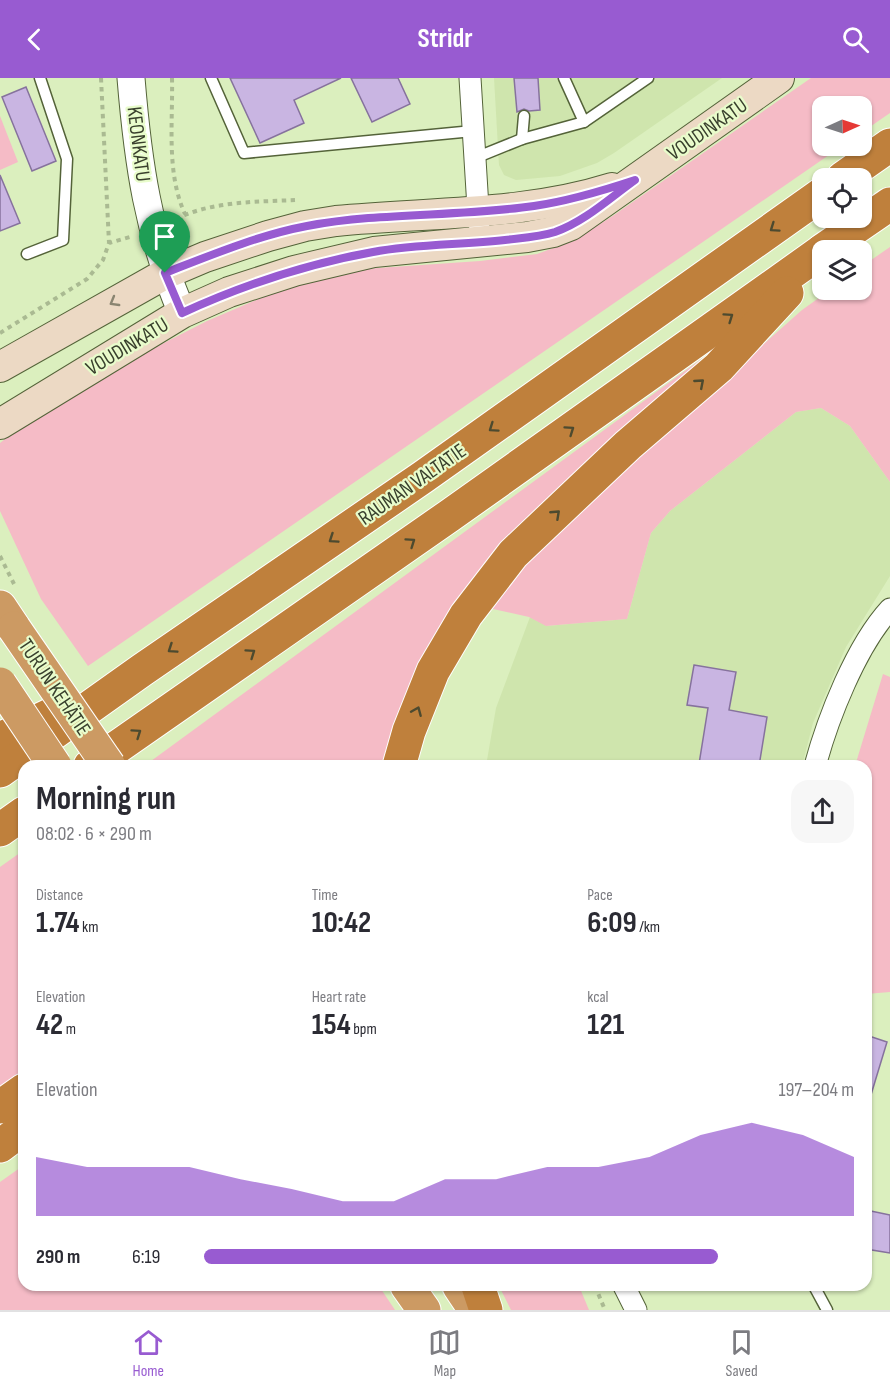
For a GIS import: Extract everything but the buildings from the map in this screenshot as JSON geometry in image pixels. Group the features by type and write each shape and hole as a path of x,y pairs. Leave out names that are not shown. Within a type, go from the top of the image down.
{"highway":[{"path":"857,168 890,145"},
{"name":"RAUMAN VALTATIE","path":"0,771 142,670 423,477 812,201"},
{"path":"839,240 890,204"},
{"path":"99,760 440,523 812,259"},
{"path":"401,760 409,731 433,672 466,615 513,554 628,445 719,367 812,264"},
{"name":"TURUN KEHÄTIE","path":"7,617 105,760"},
{"path":"0,739 142,670"},
{"name":"TURUN KEHÄTIE","path":"0,684 51,760"},
{"path":"0,830 18,817"},
{"path":"0,1107 18,1094"},
{"path":"0,1146 18,1132"},
{"path":"411,1291 424,1310"},
{"path":"462,1291 475,1310"},
{"path":"480,1291 486,1310"}],"main road":[{"name":"VOUDINKATU","path":"0,423 182,313 228,292 294,270 374,252 479,243 553,232 571,225 779,78"},
{"name":"VOUDINKATU","path":"0,368 165,273 240,245 305,226 368,218 533,206 584,196 635,180"}],"street":[{"name":"KEONKATU","path":"131,78 138,154 152,230 165,273 182,313"},
{"path":"470,78 479,243"},
{"path":"816,760 822,738 855,663 880,621 890,609"},
{"path":"626,1291 636,1310"}],"lane":[{"path":"27,254 63,240 67,159 40,78"},
{"path":"211,78 244,153 473,131"},
{"path":"564,78 584,122"},
{"path":"474,158 522,139 584,122 648,78"},
{"path":"522,139 524,116"},
{"path":"818,1291 827,1310"}],"path":[{"path":"101,78 109,243"},
{"path":"172,78 173,168 177,198 185,214"},
{"path":"597,1291 605,1310"}],"shaded area":[{"path":"494,78 722,78 597,163 560,176 516,180 504,175 499,165"},
{"path":"811,78 890,78 890,113 872,125 872,96 812,96 812,156 828,156 88,666 41,599 0,511 0,443 60,396 207,321 296,283 363,269 480,261 537,254 575,240"},
{"path":"0,116 18,162 0,170"},
{"path":"890,247 890,482 850,426 821,408 796,412 670,511 651,533 627,619 546,626 529,617 484,607 534,554 679,419 802,310 816,300 872,300 872,259"},
{"path":"704,357 709,361 549,502 392,760 152,760"},
{"path":"821,408 850,426 890,482 890,576 846,647 813,723 804,760 487,760 496,708 530,617 547,626 627,619 651,533 670,511 796,412"},
{"path":"883,674 890,677 890,992 872,994 872,760 857,760"},
{"path":"18,854 18,1076 0,1090 0,867"},
{"path":"18,1169 18,1291 382,1291 395,1310 0,1310 0,1182"},
{"path":"502,1291 581,1291 589,1310 511,1310"}],"route":[{"path":"635,180 571,225 553,232 479,243 374,252 330,261 294,270 228,292 182,313 165,273 240,245 305,226 368,218 533,206 584,196 635,180"}]}
